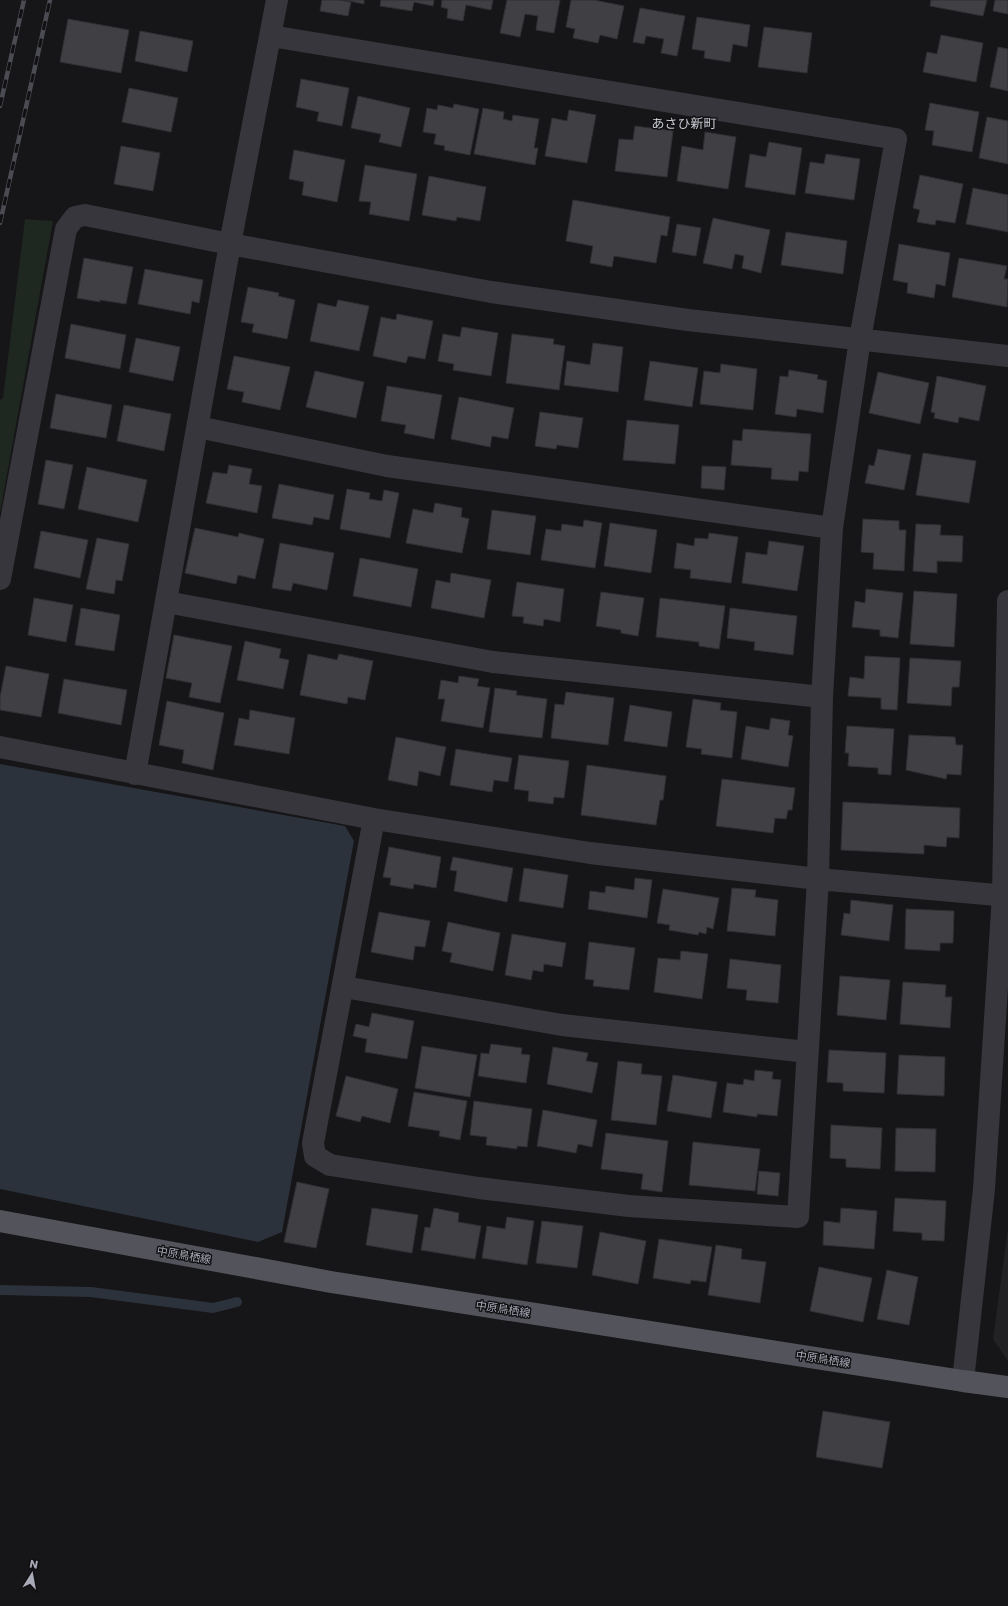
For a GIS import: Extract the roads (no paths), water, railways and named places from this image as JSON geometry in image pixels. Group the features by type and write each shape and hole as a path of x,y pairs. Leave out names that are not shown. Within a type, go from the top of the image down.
{"main road":[{"name":"中原鳥栖線","path":"0,1221 331,1282 963,1381 1008,1386"}],"street":[{"path":"135,774 230,244 271,36 276,0"},
{"path":"271,36 896,139 860,340 832,528 822,697 818,880 798,1217 629,1206 479,1188 330,1165 315,1156 313,1143 344,987 374,819"},
{"path":"0,579 66,229 75,217 85,215 230,244 499,293 688,320 1008,356"},
{"path":"198,427 388,466 832,528"},
{"path":"963,1381 984,1190 1006,896 1008,601"},
{"path":"166,602 493,662 822,697"},
{"path":"0,747 374,819 590,853 818,880 1006,896"},
{"path":"344,987 562,1025 808,1052"}],"waterway":[{"path":"0,1290 91,1292 213,1308 237,1302"}],"railway":[{"path":"0,106 24,0"},
{"path":"0,223 50,0"}],"district":[{"name":"あさひ新町","path":"684,123"}]}
